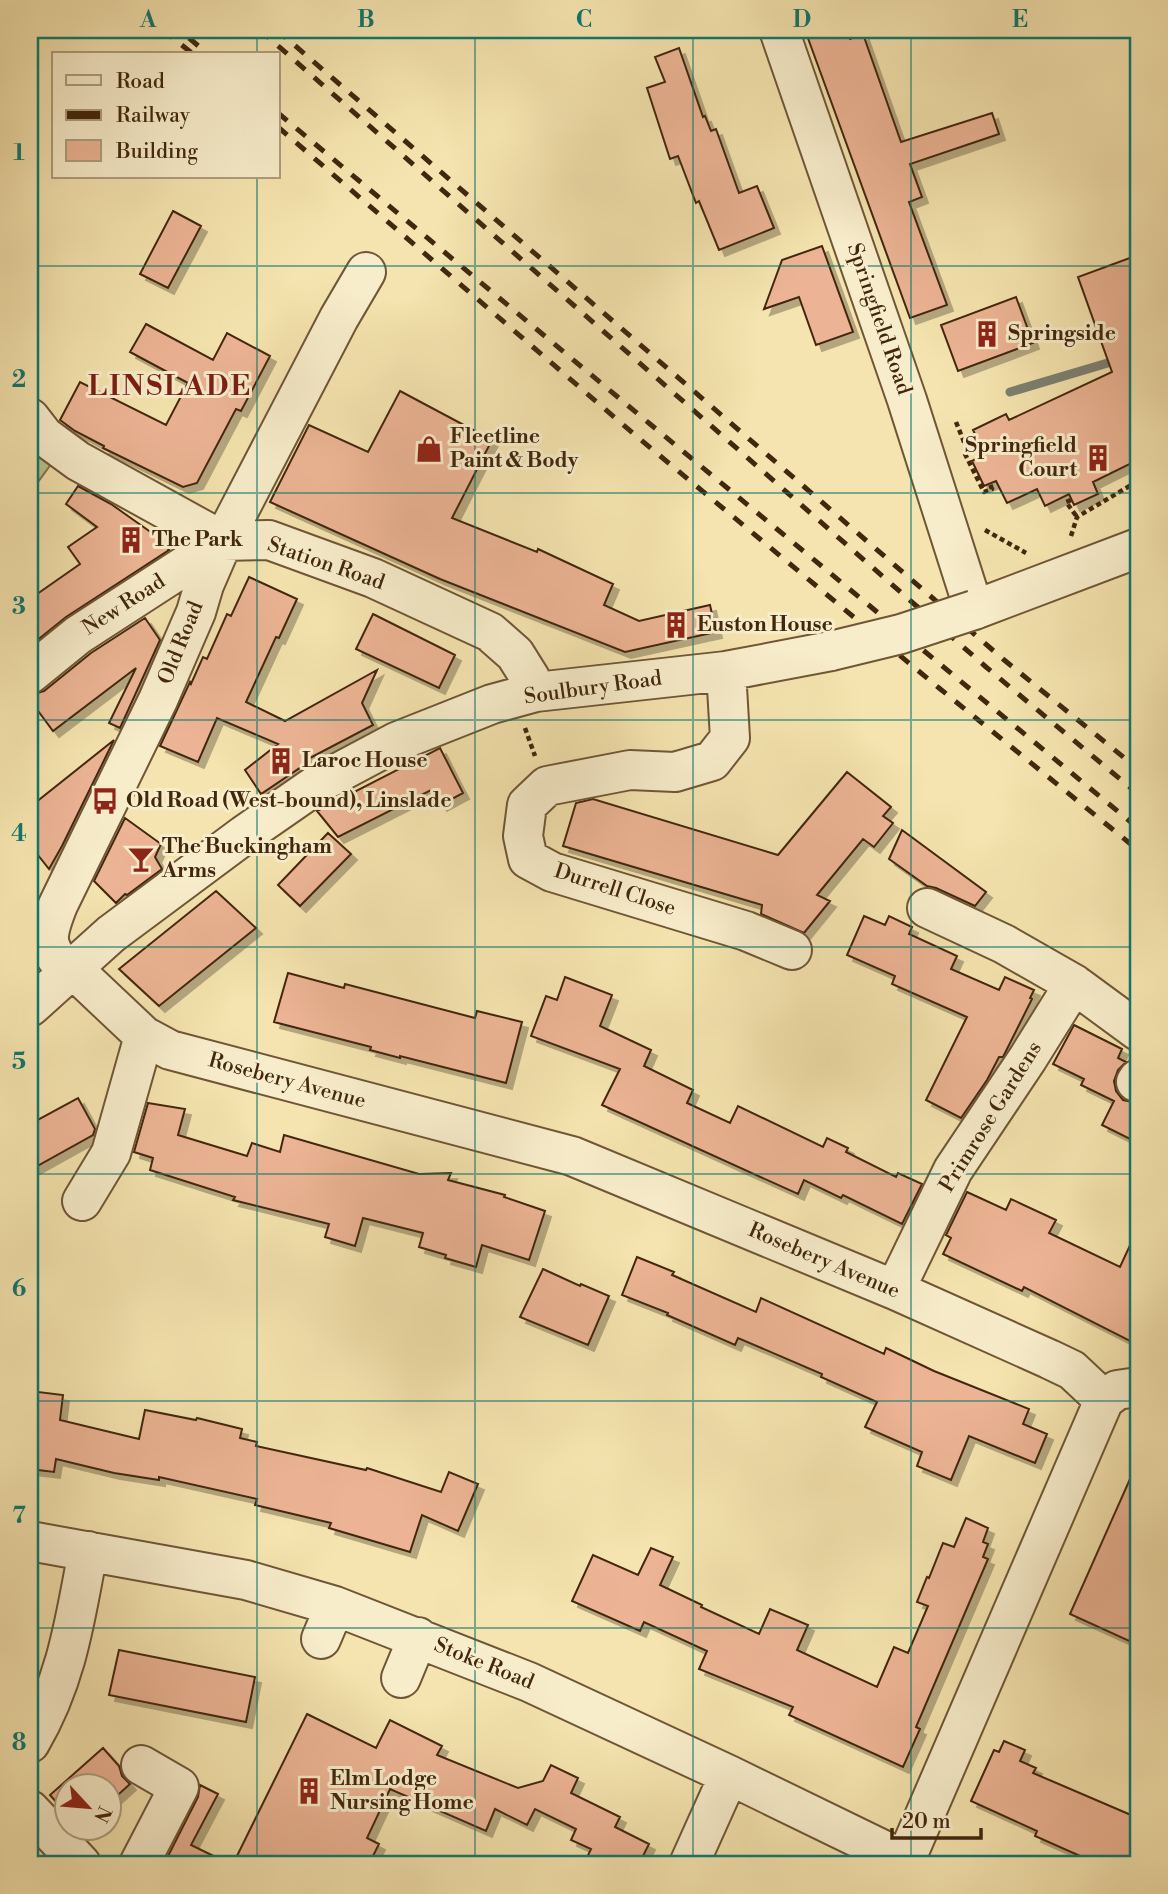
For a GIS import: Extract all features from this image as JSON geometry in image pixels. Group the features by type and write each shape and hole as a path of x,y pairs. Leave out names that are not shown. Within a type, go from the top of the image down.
{"street":[{"name":"Springfield Road","path":"779,30 982,607"},
{"name":"Old Road","path":"70,970 50,947 48,931 158,700 223,541 339,318 366,272"},
{"path":"30,418 44,436 78,461 223,541"},
{"name":"Station Road","path":"223,541 268,540 373,578 490,632 515,654 530,678 525,695"},
{"name":"New Road","path":"30,674 78,635 223,541"},
{"name":"Soulbury Road","path":"70,970 133,917 319,783 396,742 492,704 525,695 726,671 831,651 901,634 982,607 1138,548"},
{"path":"547,786 630,769 675,772 712,761 730,738 726,671"},
{"name":"Durrell Close","path":"547,786 527,805 523,836 528,859 552,872 746,932 792,950"},
{"path":"927,908 1004,944 1074,984 1138,1031"},
{"path":"30,1007 70,970"},
{"name":"Rosebery Avenue","path":"70,970 144,1036 170,1051 572,1156 895,1290 1121,1393 909,1863"},
{"name":"Primrose Gardens","path":"895,1290 953,1170 1074,984"},
{"path":"82,1201 111,1153 144,1036"},
{"name":"Stoke Road","path":"30,1541 246,1580 328,1622 418,1637 529,1682 909,1863"},
{"path":"30,1743 44,1718 68,1657 88,1550"},
{"path":"401,1678 418,1637"},
{"path":"139,1864 179,1787 141,1765"},
{"path":"689,1864 729,1775"},
{"path":"30,1810 81,1864"}],"path":[{"path":"37,35 44,30"},
{"path":"956,422 966,447 964,452 984,492 992,489 990,484"},
{"path":"1071,500 1066,502 1076,517 1138,481"},
{"path":"974,524 1033,558 1052,582"},
{"path":"525,695 547,786"}],"green space":[{"path":"30,445 54,460 30,493"}],"building":[{"path":"805,30 847,30 850,39 863,34 901,142 992,113 999,134 910,164 922,197 909,202 947,305 910,318"},
{"path":"679,48 703,117 705,116 711,131 716,129 739,193 757,186 774,228 719,250 699,201 696,203 678,156 670,159 647,88 665,82 655,57"},
{"path":"173,211 201,226 168,288 140,274"},
{"path":"822,246 853,332 816,345 799,297 764,309 782,260"},
{"path":"1138,255 1138,288 1131,290 1138,312 1138,460 1093,482 1098,494 1074,505 1069,494 1045,506 1037,489 1007,503 996,481 984,486 972,461 985,454 973,430 1006,414 1009,420 1112,372 1078,277"},
{"name":"Springside","path":"1016,297 1033,343 958,371 941,325"},
{"path":"146,324 213,360 227,333 270,356 241,411 236,409 197,483 183,487 103,448 104,446 60,420 80,382 166,425 188,383 130,352"},
{"path":"400,391 492,440 452,518 537,552 538,549 613,584 604,605 639,621 710,605 716,632 625,652 440,579 270,502 309,425 368,452"},
{"name":"The Park","path":"78,486 111,504 159,538 169,550 66,617 30,646 30,599 80,564 68,547 97,527 66,504"},
{"path":"249,577 297,599 246,702 285,721 377,670 362,703 373,725 306,760 307,763 261,794 245,770 278,744 217,718 198,762 160,746 203,657 207,659 227,614 231,616"},
{"path":"373,614 455,655 439,688 356,649"},
{"path":"145,618 160,640 120,728 109,723 136,668 53,731 30,700 30,695 44,691 91,653"},
{"path":"114,740 49,869 30,845 30,807"},
{"path":"440,748 463,793 441,805 433,789 338,837 317,811"},
{"path":"847,772 891,807 883,816 893,823 874,847 863,839 817,895 830,901 804,933 761,914 762,905 563,846 576,803 593,799 778,855"},
{"name":"The Buckingham Arms","path":"125,818 161,844 155,857 162,869 116,903 94,881"},
{"path":"902,830 986,892 975,906 927,886 889,859"},
{"path":"328,833 351,854 300,906 278,885"},
{"path":"216,891 256,928 159,1006 119,969"},
{"path":"864,916 885,925 889,916 912,927 909,934 957,956 951,969 999,990 1005,977 1034,990 1003,1057 999,1057 961,1118 926,1100 967,1017 892,984 895,976 847,955"},
{"path":"288,973 344,988 345,984 475,1018 477,1011 522,1022 506,1083 400,1058 370,1050 371,1047 274,1022"},
{"path":"565,977 612,995 600,1026 651,1050 644,1066 693,1090 687,1103 730,1123 738,1106 823,1147 827,1138 848,1148 846,1152 896,1177 898,1173 922,1184 902,1224 843,1195 841,1198 804,1180 798,1194 602,1105 620,1069 531,1036 546,996 557,1000"},
{"path":"1074,1025 1122,1049 1118,1058 1126,1062 1118,1070 1114,1081 1116,1091 1123,1100 1138,1103 1138,1143 1102,1125 1114,1101 1081,1085 1084,1079 1053,1064"},
{"path":"78,1098 95,1129 93,1135 30,1170 30,1124"},
{"path":"148,1103 185,1109 178,1135 247,1156 252,1143 280,1152 284,1135 419,1174 451,1173 448,1180 505,1195 504,1197 545,1211 529,1260 482,1245 476,1267 419,1247 423,1233 363,1218 355,1246 325,1237 329,1224 233,1200 235,1197 150,1170 153,1158 134,1152"},
{"path":"967,1192 1006,1210 1011,1199 1056,1220 1049,1233 1120,1267 1138,1228 1138,1324 1130,1341 1024,1287 1022,1291 943,1254 951,1238 946,1235"},
{"path":"637,1257 756,1312 761,1298 884,1354 886,1348 934,1371 1029,1409 1023,1424 1047,1434 1035,1463 969,1436 951,1480 917,1466 922,1452 865,1427 877,1402 821,1377 822,1374 738,1338 735,1345 667,1315 668,1313 622,1295"},
{"path":"543,1269 609,1296 588,1345 520,1317"},
{"path":"30,1391 63,1395 60,1420 139,1439 145,1410 196,1420 197,1418 242,1429 240,1438 257,1442 256,1446 366,1470 367,1468 441,1492 449,1472 478,1484 458,1531 422,1515 410,1552 329,1528 331,1523 255,1505 257,1499 159,1477 159,1480 114,1473 56,1459 54,1472 30,1469"},
{"path":"1138,1461 1138,1645 1070,1614"},
{"path":"966,1518 988,1528 983,1542 988,1544 983,1557 988,1559 916,1727 920,1729 903,1767 789,1715 793,1707 699,1669 707,1651 644,1622 640,1631 572,1601 593,1555 638,1575 651,1548 673,1557 660,1585 759,1634 770,1609 808,1625 797,1650 877,1687 894,1647 908,1653 928,1606 917,1602 927,1577 929,1578 943,1543 954,1547"},
{"path":"119,1650 255,1677 246,1722 109,1695"},
{"name":"Elm Lodge Nursing Home","path":"307,1714 376,1748 390,1720 442,1746 437,1755 518,1788 543,1781 551,1765 578,1778 571,1793 620,1817 615,1827 649,1844 639,1864 584,1864 591,1849 571,1840 576,1829 535,1809 527,1825 495,1809 486,1831 390,1789 367,1838 379,1844 369,1864 233,1864"},
{"path":"1004,1741 1025,1750 1020,1761 1036,1768 1033,1773 1138,1818 1138,1864 1098,1864 1035,1836 1037,1831 971,1801 994,1750 999,1752"},
{"path":"103,1748 119,1766 121,1772 76,1772"},
{"path":"122,1776 130,1784 122,1791"},
{"path":"200,1785 218,1794 191,1845 230,1864 164,1864 198,1797"}],"waterway":[{"path":"1010,392 1138,354"}],"railway":[{"path":"163,30 190,52"},
{"path":"260,30 986,667 1138,794"},
{"path":"277,30 1003,659 1138,769"},
{"path":"189,38 206,52"},
{"path":"280,115 1138,828"},
{"path":"280,129 635,435 1138,850"}],"place":[{"name":"Springside","path":"987,334"},
{"name":"Fleetline Paint & Body","path":"429,449"},
{"name":"Springfield Court","path":"1098,458"},
{"name":"The Park","path":"131,540"},
{"name":"Euston House","path":"676,625"},
{"name":"Laroc House","path":"281,761"},
{"name":"Old Road (West-bound), Linslade","path":"105,801"},
{"name":"The Buckingham Arms","path":"141,859"},
{"name":"Elm Lodge Nursing Home","path":"309,1791"}],"district":[{"name":"LINSLADE","path":"170,386"}]}
